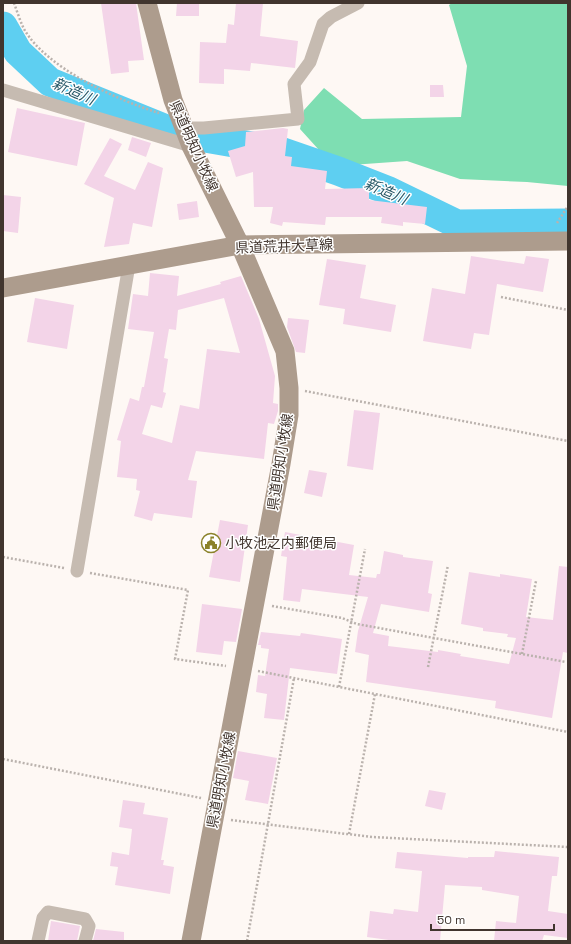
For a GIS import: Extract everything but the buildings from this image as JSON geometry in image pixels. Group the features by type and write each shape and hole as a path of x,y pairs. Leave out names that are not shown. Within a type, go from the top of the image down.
{"main road":[{"name":"県道明知小牧線","path":"147,3 173,100 191,146 240,245 285,351 289,388 289,415 191,941"},
{"name":"県道荒井大草線","path":"3,288 240,245 568,241"}],"street":[{"path":"182,124 204,128 298,119 294,84 310,62 323,24 331,17 358,3"},
{"path":"3,90 191,146"},
{"path":"77,570 129,265"},
{"path":"38,941 42,918 48,912 85,920 89,926 85,941"}],"path":[{"path":"14,3 24,29 44,54 92,86 182,124"},
{"path":"501,297 568,310"},
{"path":"289,388 568,441"},
{"path":"339,687 350,621 365,549"},
{"path":"3,557 188,590 175,659 242,668 568,732"},
{"path":"428,667 448,565"},
{"path":"522,654 536,581"},
{"path":"255,602 350,621 357,624 566,662"},
{"path":"247,941 294,678"},
{"path":"349,834 375,694"},
{"path":"3,759 216,810 268,825 372,837 568,847"}],"green space":[{"path":"452,3 568,3 568,186 527,182 460,179 407,161 351,165 319,150 300,129 304,110 324,88 362,119 461,117 467,66 449,5"}],"waterway":[{"name":"新造川","path":"3,26 18,52 50,82 166,129"},
{"name":"新造川","path":"205,138 280,151 338,171 389,191 457,224 568,223"}],"place":[{"name":"小牧池之内郵便局","path":"211,543"}]}
